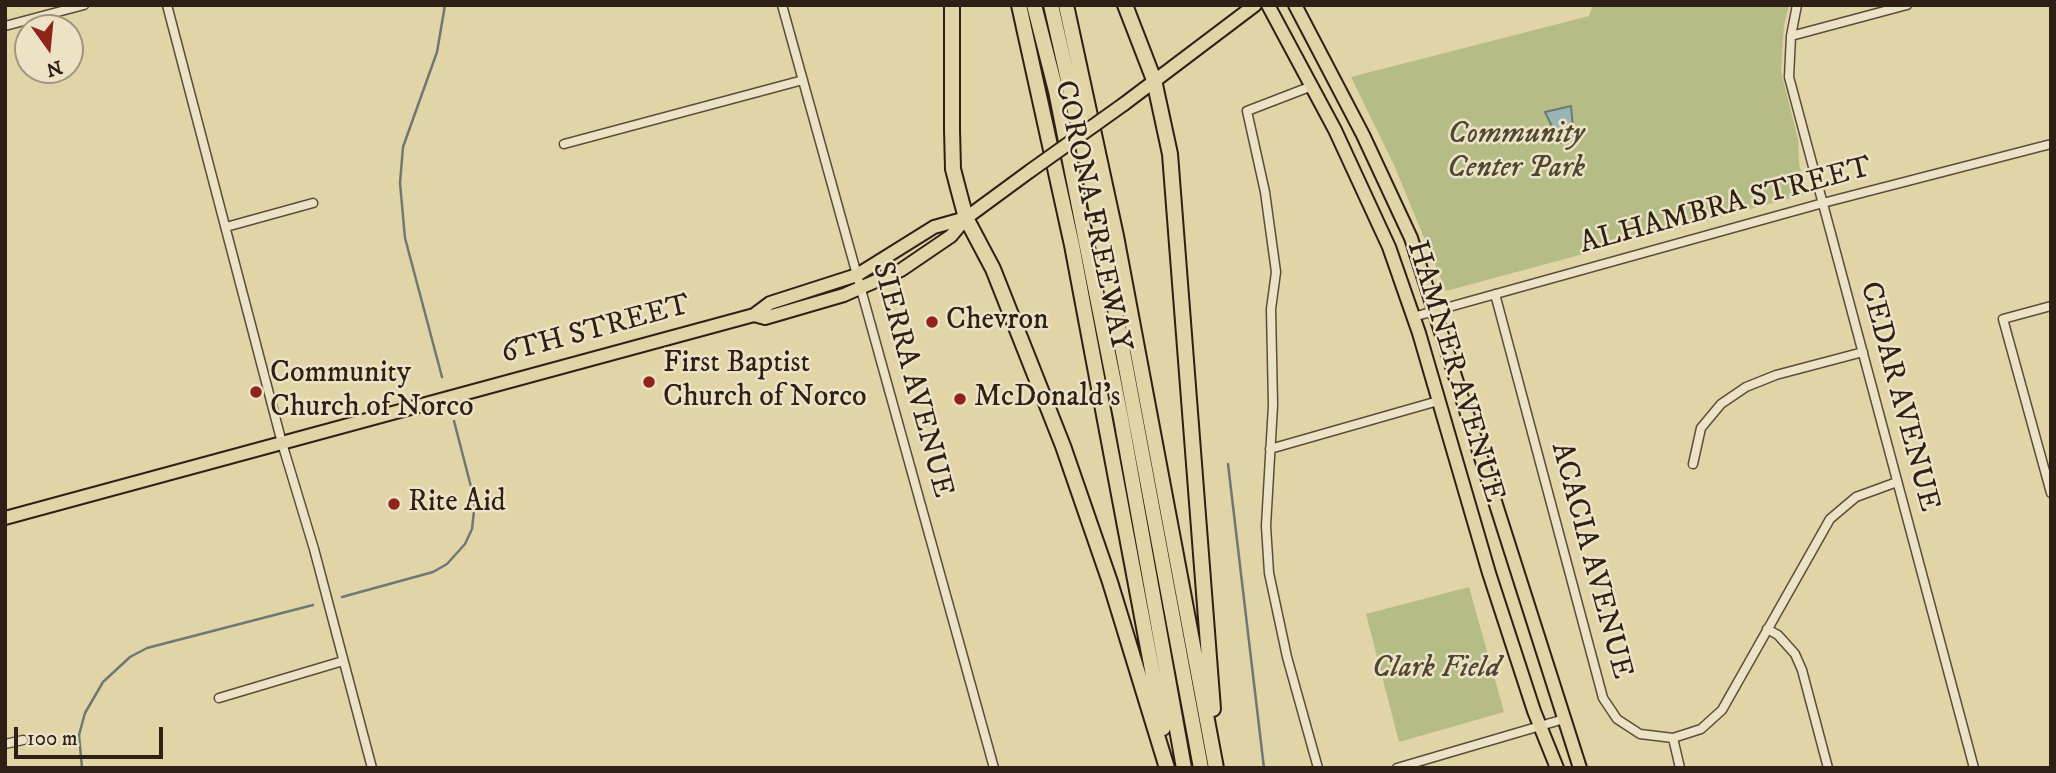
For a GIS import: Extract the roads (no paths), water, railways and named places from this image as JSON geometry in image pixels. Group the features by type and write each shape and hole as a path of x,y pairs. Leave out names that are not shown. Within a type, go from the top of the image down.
{"highway":[{"path":"952,5 953,169 967,218 993,269 1063,446 1110,582 1168,768"},
{"name":"CORONA FREEWAY","path":"1019,5 1072,245 1168,768"},
{"path":"1034,5 1056,91 1121,418 1184,768"},
{"path":"1051,5 1091,181 1201,768"},
{"name":"CORONA FREEWAY","path":"1066,5 1116,236 1217,768"},
{"path":"1125,5 1154,80 1170,154 1217,768"}],"main road":[{"name":"6TH STREET","path":"754,315 765,318 862,289 901,270 951,236 967,218 1255,5"},
{"name":"HAMNER AVENUE","path":"1268,5 1312,86 1381,227 1413,317 1489,573 1534,711 1542,725 1557,768"},
{"name":"HAMNER AVENUE","path":"1295,5 1403,220 1580,768"},
{"name":"6TH STREET","path":"5,518 754,315 770,303 858,275 934,227 967,218"}],"street":[{"path":"5,26 83,5"},
{"path":"167,5 282,443 314,549 372,768"},
{"name":"SIERRA AVENUE","path":"782,5 994,768"},
{"name":"CEDAR AVENUE","path":"1797,5 1791,36 1789,77 1975,768"},
{"path":"1791,36 1907,5"},
{"path":"564,144 803,80"},
{"path":"1312,86 1247,111 1265,192 1276,272 1271,309 1273,405 1266,526 1269,573 1287,657 1318,768"},
{"name":"ALHAMBRA STREET","path":"1413,317 1823,203 2051,144"},
{"path":"226,227 313,203"},
{"name":"ACACIA AVENUE","path":"1495,294 1603,698 1617,719 1640,734 1672,738 1701,729 1722,710 1830,519 1856,497 1897,482"},
{"path":"2051,306 2003,319 2051,494"},
{"path":"1693,464 1701,428 1721,404 1746,387 1776,375 1863,352"},
{"path":"1270,449 1437,401"},
{"path":"1768,629 1795,654 1802,670 1828,768"},
{"path":"219,698 343,661"},
{"path":"1396,768 1564,719"},
{"path":"1672,738 1681,768"},
{"path":"5,744 23,740"}],"water":[{"path":"1571,106 1574,140 1560,143 1545,112"}],"waterway":[{"path":"442,377 405,238 400,183 403,147 437,52 445,5"},
{"path":"342,597 433,572 447,564 465,544 472,529 475,502 454,421"},
{"path":"1228,464 1264,768"},
{"path":"82,768 79,735 85,713 103,682 130,657 147,648 313,605"}],"place":[{"name":"Chevron","path":"932,322"},
{"name":"First Baptist Church of Norco","path":"649,382"},
{"name":"Community Church of Norco","path":"256,392"},
{"name":"McDonald's","path":"960,399"},
{"name":"Rite Aid","path":"394,504"}],"park label":[{"name":"Community Center Park","path":"1516,153"},
{"name":"Clark Field","path":"1436,670"}]}
